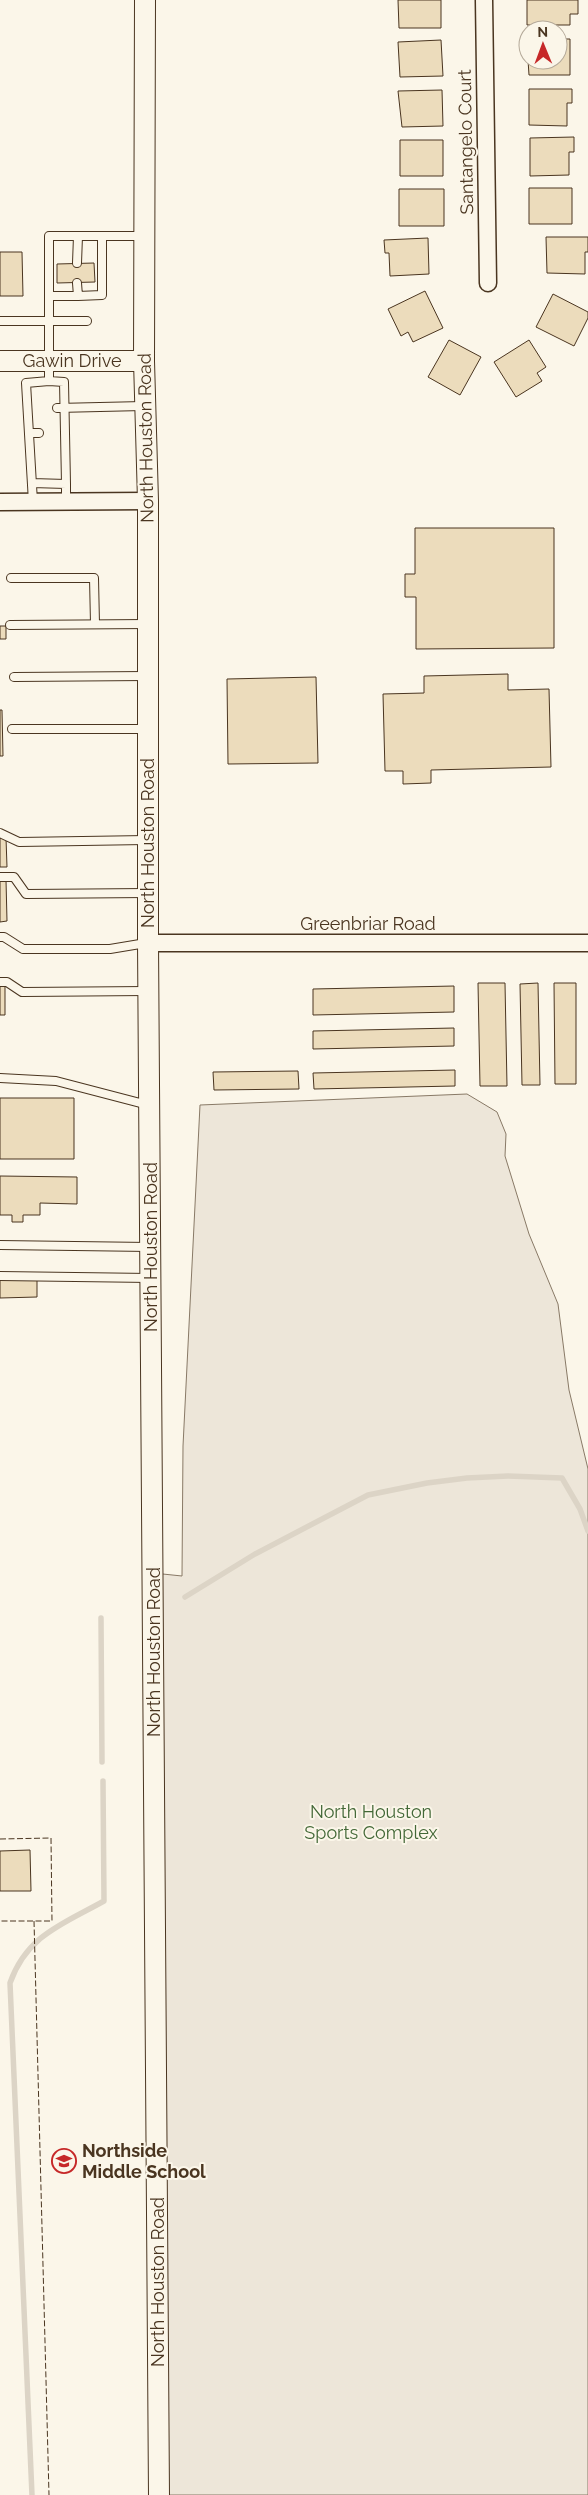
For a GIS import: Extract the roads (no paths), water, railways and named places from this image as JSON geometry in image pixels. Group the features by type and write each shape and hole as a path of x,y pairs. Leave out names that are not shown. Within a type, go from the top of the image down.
{"street":[{"name":"North Houston Road","path":"145,0 144,361 148,501 148,943 160,2495"},
{"name":"Santangelo Court","path":"484,0 488,283"},
{"name":"Gawin Drive","path":"0,361 49,371 144,361"},
{"path":"0,502 148,501"},
{"name":"Greenbriar Road","path":"148,943 588,943"}],"lane":[{"path":"49,371 49,236 144,236"},
{"path":"77,264 78,236"},
{"path":"48,296 102,296 102,236"},
{"path":"78,283 78,296"},
{"path":"0,322 87,321"},
{"path":"49,371 64,382 61,408 61,458 66,484 66,502"},
{"path":"33,502 34,459 29,433 26,383 49,371"},
{"path":"61,408 146,406"},
{"path":"28,410 37,410"},
{"path":"29,433 39,433"},
{"path":"32,484 66,484"},
{"path":"11,578 94,578 95,624"},
{"path":"10,625 148,624"},
{"path":"14,677 148,676"},
{"path":"12,729 148,729"},
{"path":"0,833 19,842 148,840"},
{"path":"0,877 14,877 26,894 149,893"},
{"path":"0,937 4,937 23,949 110,949 148,943"},
{"path":"0,982 7,982 22,992 149,991"},
{"path":"0,1078 56,1081 150,1106"},
{"path":"0,1245 151,1247"},
{"path":"0,1276 151,1278"}],"waterway":[{"path":"185,1597 255,1554 368,1495 427,1483 467,1478 508,1476 562,1478 580,1509 588,1531"},
{"path":"101,1618 102,1762"},
{"path":"32,2495 10,1983 17,1967 36,1942 61,1924 104,1901 103,1781"}],"place":[{"name":"Northside Middle School","path":"64,2161"}],"park label":[{"name":"North Houston Sports Complex","path":"371,1822"}]}
